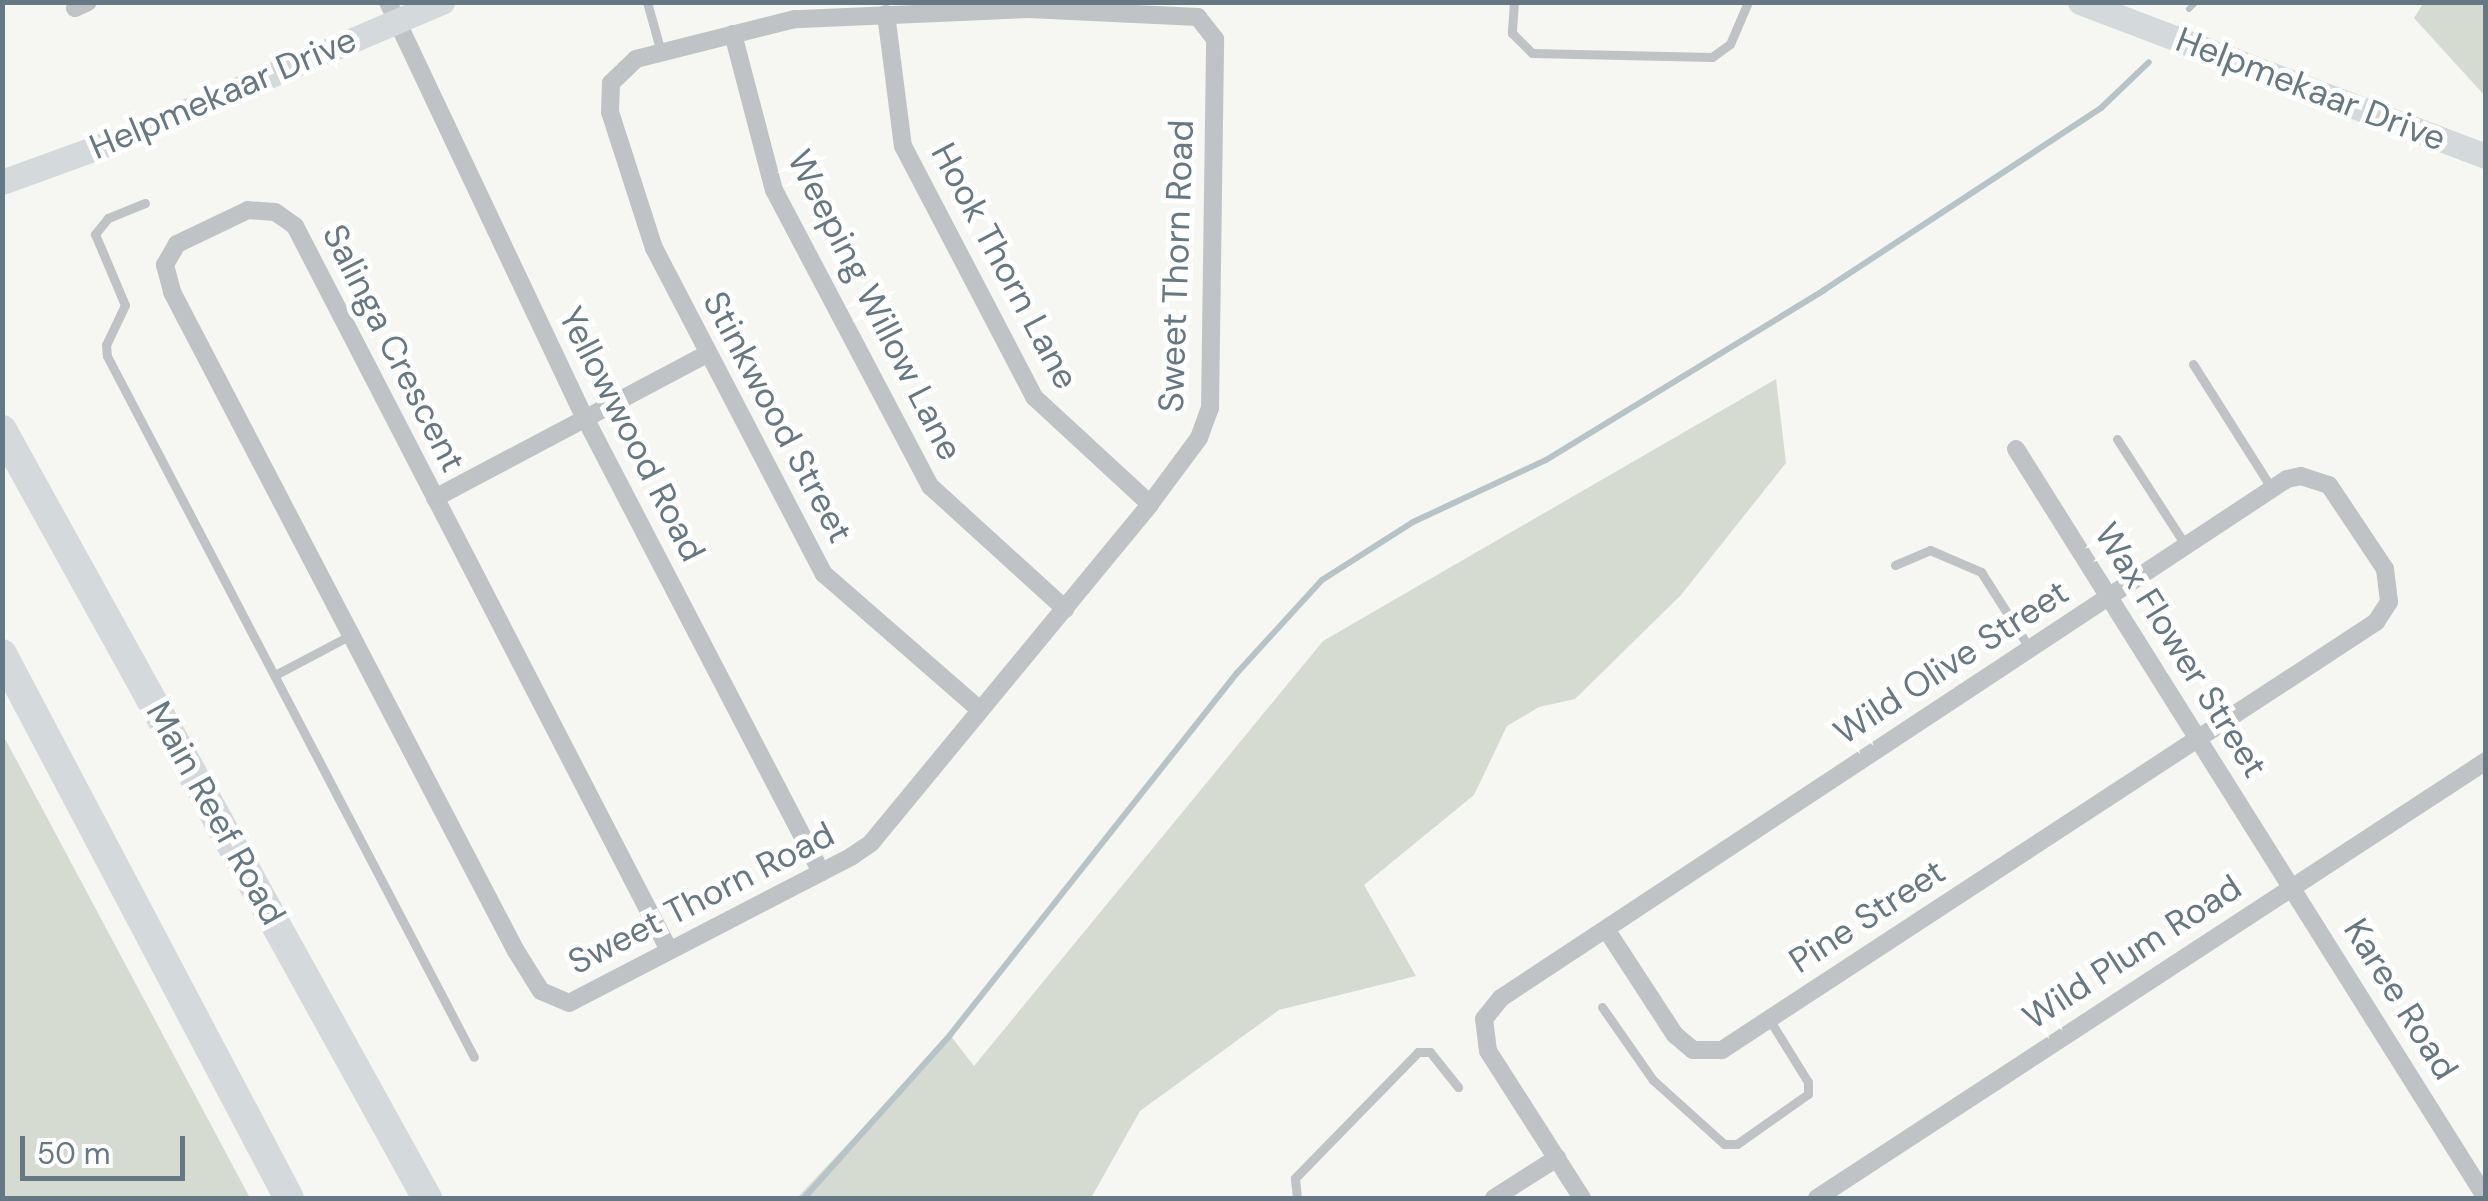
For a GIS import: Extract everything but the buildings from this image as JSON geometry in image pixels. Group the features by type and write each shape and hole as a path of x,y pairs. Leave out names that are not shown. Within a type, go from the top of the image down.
{"main road":[{"name":"Main Reef Road","path":"2,430 427,1198"},
{"path":"2,654 289,1198"}],"street":[{"name":"Helpmekaar Drive","path":"2,182 124,138 392,11 442,2"},
{"name":"Helpmekaar Drive","path":"2082,3 2486,156"},
{"name":"Sweet Thorn Road","path":"516,952 541,991 569,1002 871,843 1150,504 1199,438 1210,408 1211,30 1190,13 927,7 886,14 796,19 625,64 608,94"},
{"name":"Yellowwood Road","path":"392,11 585,418 821,872"},
{"name":"Hook Thorn Lane","path":"886,14 904,146 1034,397 1150,504"},
{"name":"Weeping Willow Lane","path":"733,34 774,190 930,486 1065,609"},
{"name":"Stinkwood Street","path":"608,94 650,240 830,582 980,710"},
{"name":"Salinga Crescent","path":"516,952 168,283 165,265 177,244 248,210 268,210 290,220 669,950"},
{"path":"435,498 707,354"},
{"name":"Wax Flower Street","path":"2016,449 2292,885"},
{"name":"Wild Olive Street","path":"1582,1198 1488,1052 1484,1019 1501,998 2272,489 2301,476 2329,485 2385,569 2389,602 2376,622 2199,738"},
{"name":"Pine Street","path":"1606,929 1675,1035 1693,1050 1722,1050 2199,738"},
{"name":"Wild Plum Road","path":"1817,1198 2486,761"},
{"name":"Karee Road","path":"2292,885 2486,1198"},
{"path":"1494,1198 1556,1158"}],"lane":[{"path":"647,2 660,52"},
{"path":"1514,2 1512,34 1532,53 1712,57 1730,44 1738,16 1748,2"},
{"path":"1732,2 1738,16"},
{"path":"145,203 108,218 96,234 126,306 106,350 474,1057"},
{"path":"2193,364 2272,489"},
{"path":"2117,438 2186,546"},
{"path":"1896,566 1930,550 1981,572 2030,649"},
{"path":"275,675 350,635"},
{"path":"1602,1007 1653,1080 1724,1144 1737,1144 1802,1104 1808,1094 1808,1082 1769,1019"},
{"path":"1295,1195 1296,1178 1418,1052 1430,1052 1458,1087"}],"shaded area":[{"path":"2424,2 2485,3 2485,96 2414,18"},
{"path":"1776,379 1786,463 1681,595 1575,699 1539,707 1507,726 1474,795 1364,885 1416,976 1279,1010 1140,1111 1091,1198 797,1198 950,1035 974,1066 1323,641"},
{"path":"3,735 250,1198 3,1198"}],"waterway":[{"path":"2189,9 2196,2"},
{"path":"804,1198 950,1035 1237,673 1322,580 1413,522 1546,460 1824,290 2101,108 2149,62"}]}
